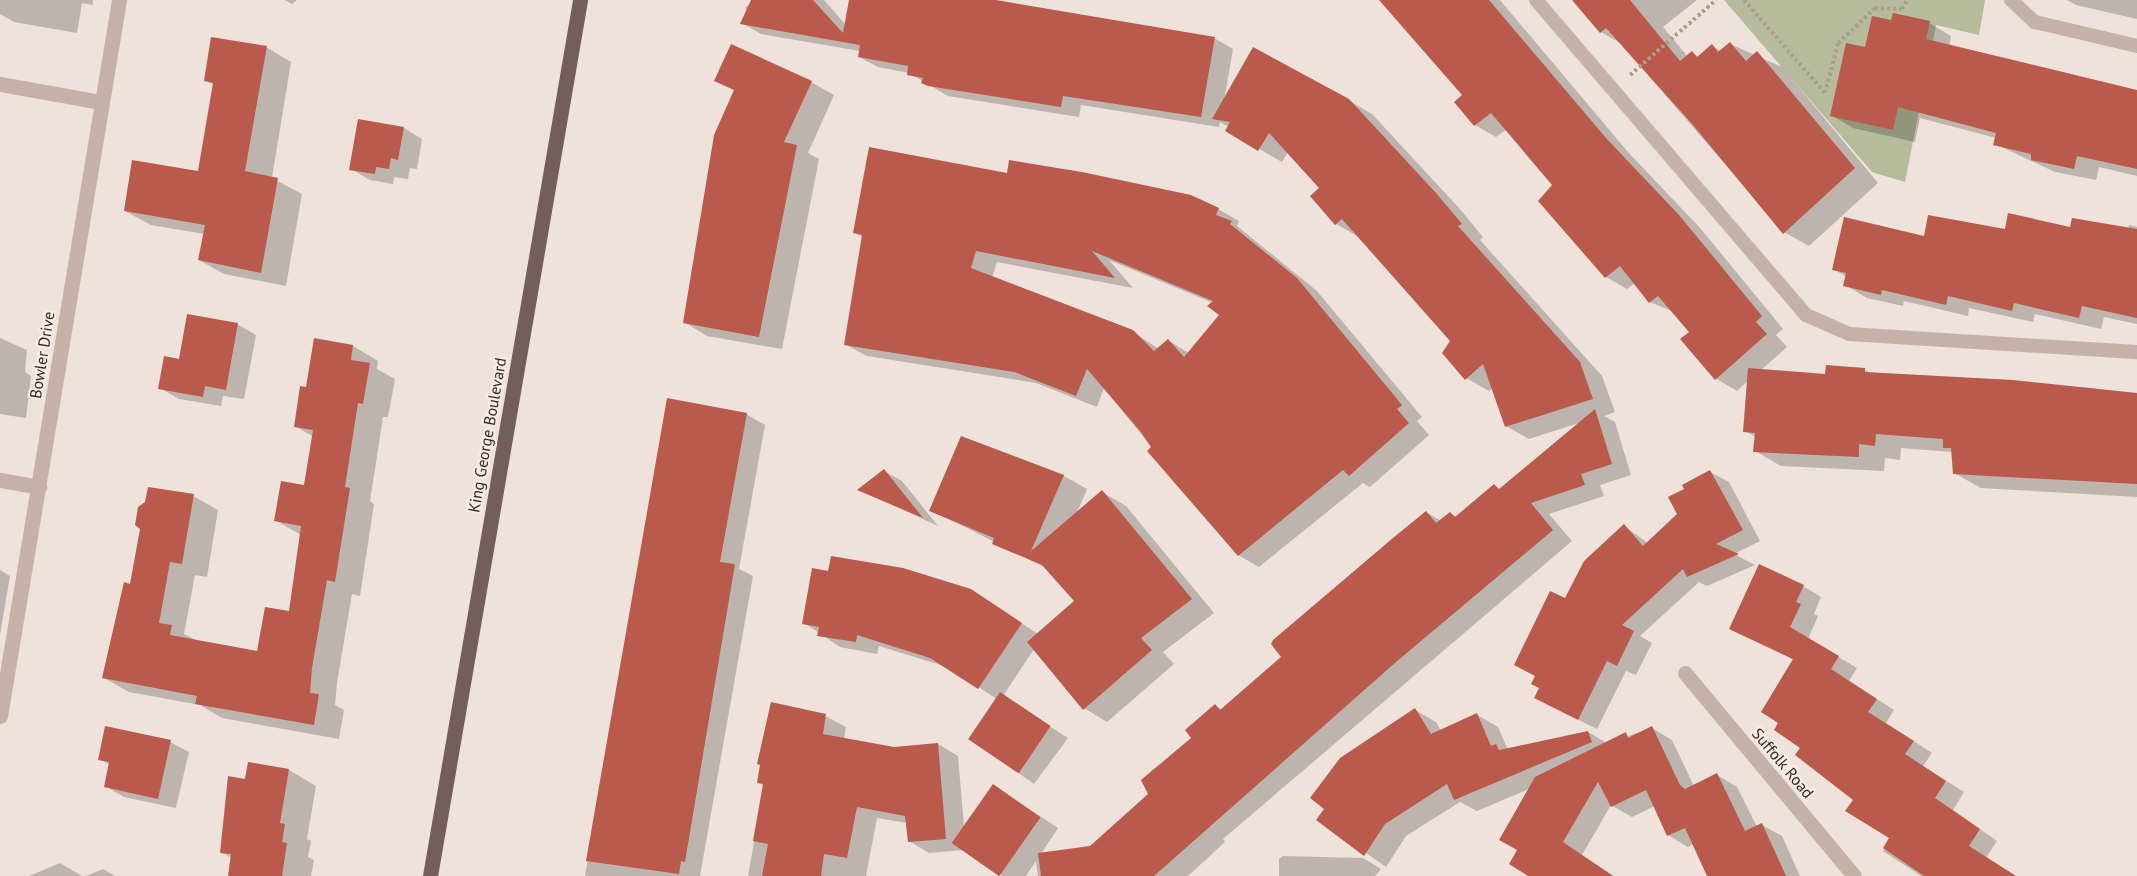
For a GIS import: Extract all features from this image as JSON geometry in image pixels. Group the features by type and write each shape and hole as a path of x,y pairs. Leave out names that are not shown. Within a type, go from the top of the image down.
{"main road":[{"name":"King George Boulevard","path":"430,876 580,0"}],"street":[{"name":"Bowler Drive","path":"0,716 119,0"},
{"path":"0,84 101,102"},
{"path":"0,480 39,487"},
{"name":"Suffolk Road","path":"1685,673 1854,876"}],"lane":[{"path":"1536,0 1806,315 1850,334 2137,352"},
{"path":"2011,0 2035,22 2137,46"}],"path":[{"path":"1630,75 1716,0"},
{"path":"1744,0 1825,93 1838,43 1875,8 1902,9 1906,0"}],"green space":[{"path":"1724,0 1985,0 1979,35 1936,25 1905,182 1872,172"}],"building":[{"path":"751,0 813,0 843,33 849,0 996,0 1215,37 1201,117 1063,96 1061,107 928,86 921,83 923,78 907,75 908,66 858,57 860,45 740,24"},
{"path":"1379,0 1489,0 1606,138 1679,215 1762,316 1756,322 1767,334 1715,380 1680,339 1689,332 1658,296 1649,303 1620,266 1605,278 1538,201 1552,185 1491,113 1474,126 1454,102 1462,95"},
{"path":"1572,0 1630,0 1680,61 1692,51 1697,57 1712,44 1718,52 1730,42 1746,61 1757,51 1855,168 1783,234 1693,125 1606,28 1600,33"},
{"path":"1893,13 1930,21 1926,39 2137,90 2137,169 2077,156 2074,169 2031,160 2031,154 1993,145 1996,133 1898,107 1893,130 1830,116 1846,43 1865,47 1872,16 1891,20"},
{"path":"211,37 267,46 245,171 278,178 261,273 198,260 205,225 124,211 132,160 198,171 213,83 204,81"},
{"path":"731,44 812,81 784,142 797,145 759,337 683,323 714,135 734,90 714,81"},
{"path":"1253,47 1349,99 1436,193 1462,224 1458,226 1580,362 1593,399 1505,427 1483,364 1465,380 1442,353 1450,341 1342,219 1335,225 1310,196 1319,188 1269,133 1258,151 1225,131 1230,122 1212,119"},
{"path":"358,119 404,127 398,160 391,158 389,169 376,167 375,174 349,170"},
{"path":"869,147 1007,173 1009,160 1082,172 1191,195 1219,208 1216,215 1232,221 1230,224 1297,278 1402,405 1397,409 1409,423 1349,476 1343,470 1238,556 1147,451 1151,447 1141,432 1087,369 1076,396 1014,372 844,345 862,235 853,233","holes":["976,251 1115,278 1092,251 1213,301 1207,306 1219,315 1184,357 1168,339 1154,351 1133,330 971,268"]},
{"path":"2008,213 2070,227 2072,218 2137,229 2137,318 2082,306 2079,318 2014,303 2012,311 1948,296 1946,305 1882,290 1881,295 1843,286 1846,273 1832,270 1844,217 1924,236 1928,215 2005,229"},
{"path":"187,314 238,323 226,390 205,386 203,397 158,389 164,356 179,359"},
{"path":"314,338 353,345 351,360 370,363 363,404 358,403 345,487 350,488 335,582 327,580 312,668 310,693 319,694 314,725 195,704 197,696 102,678 124,582 130,584 140,529 135,525 138,507 145,502 148,487 194,494 182,564 170,562 159,623 172,625 170,635 257,651 265,607 289,611 301,526 274,521 281,481 304,485 313,430 294,427 300,386 306,387"},
{"path":"1826,365 1865,368 1865,372 2013,380 2137,393 2137,484 1953,474 1951,448 1943,448 1943,439 1876,434 1875,446 1859,444 1859,457 1753,452 1755,433 1743,432 1748,368 1825,374"},
{"path":"667,398 747,413 720,562 735,564 685,862 681,861 679,874 586,861"},
{"path":"1595,409 1612,464 1581,474 1585,485 1531,503 1553,530 1396,662 1154,876 1041,876 1038,853 1090,846 1148,794 1141,780 1191,738 1185,730 1215,704 1220,710 1281,657 1271,644 1273,640 1393,538 1426,511 1436,523 1450,512 1455,517 1494,484 1499,489"},
{"path":"961,436 1064,475 1031,551 1102,490 1192,599 1141,638 1152,650 1083,710 1027,642 1074,601 1042,565 992,544 994,538 929,511"},
{"path":"884,469 923,518 857,490"},
{"path":"1710,470 1743,530 1716,544 1739,554 1687,577 1683,569 1622,625 1634,631 1617,666 1607,661 1578,720 1534,698 1539,688 1531,684 1535,676 1514,665 1550,591 1565,598 1584,561 1624,524 1643,546 1677,514 1668,497 1684,489 1682,485"},
{"path":"831,556 903,568 971,589 1022,623 978,689 930,658 857,635 856,642 817,636 819,627 802,624 812,568 828,571"},
{"path":"1759,564 1804,585 1796,602 1801,604 1790,627 1839,656 1831,669 1877,699 1868,712 1914,741 1905,754 1946,781 1935,798 1980,829 1969,846 2016,876 1924,876 1883,848 1889,838 1845,811 1853,800 1795,755 1800,748 1774,730 1778,723 1761,712 1793,659 1729,629"},
{"path":"1000,692 1051,726 1019,773 968,739"},
{"path":"771,702 826,714 823,734 894,747 938,743 946,839 908,842 905,816 857,807 847,858 824,854 821,876 762,876 768,844 753,841 763,784 757,783 760,765 757,764"},
{"path":"1415,708 1431,734 1477,713 1491,746 1496,744 1499,750 1588,731 1592,742 1454,800 1447,784 1385,824 1364,856 1316,820 1324,809 1310,798 1340,758"},
{"path":"105,726 171,740 158,799 104,787 109,762 98,760"},
{"path":"1652,726 1680,785 1685,789 1717,773 1745,831 1762,823 1786,876 1707,876 1685,828 1667,836 1646,790 1611,807 1598,782 1563,842 1613,876 1528,876 1509,864 1517,850 1499,840 1535,777 1626,732 1628,738"},
{"path":"248,762 289,769 280,823 285,824 282,842 287,843 282,876 228,876 231,854 220,853 228,776 245,779"},
{"path":"993,784 1041,817 999,876 952,843"}]}
